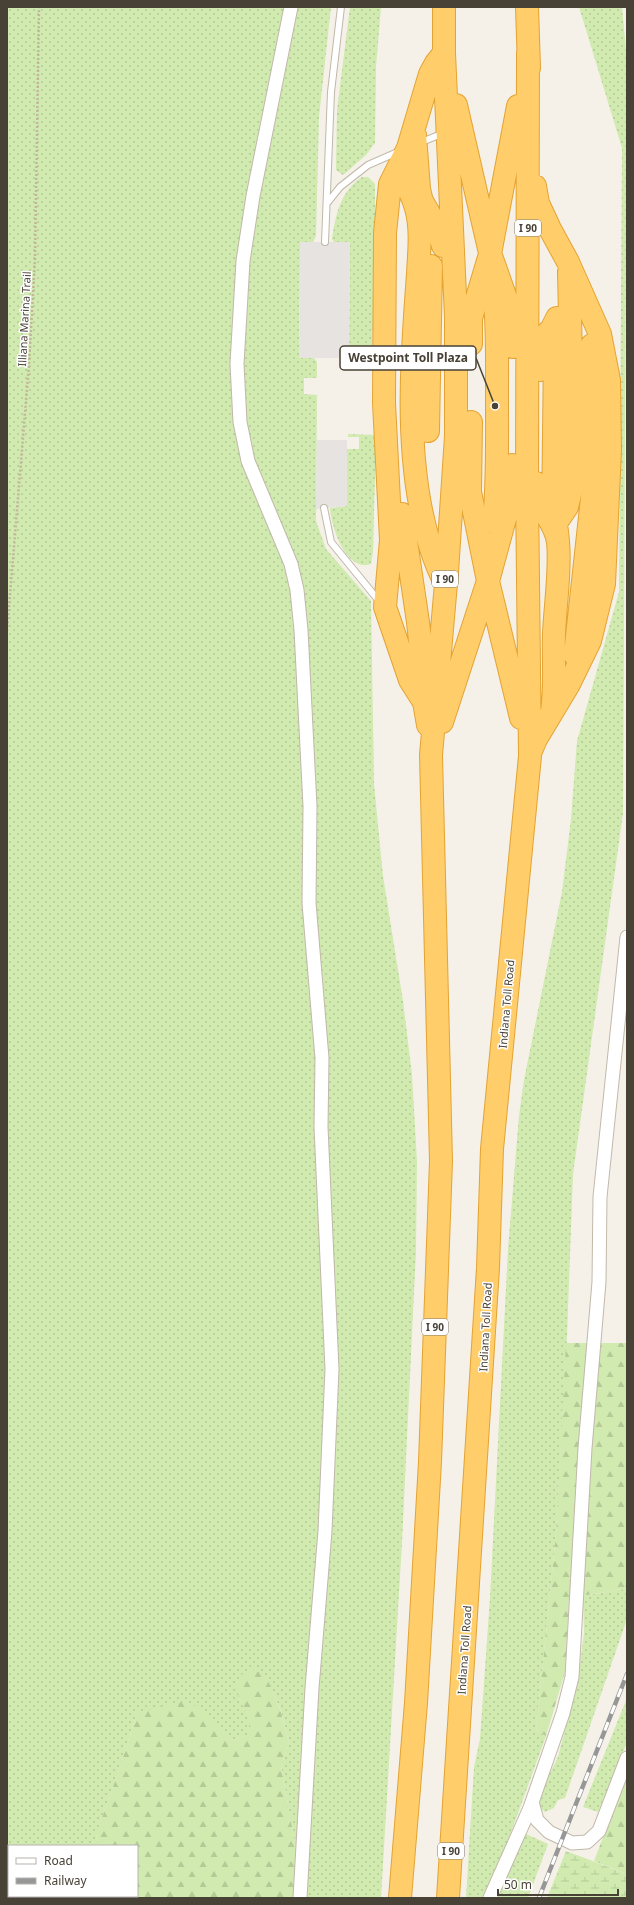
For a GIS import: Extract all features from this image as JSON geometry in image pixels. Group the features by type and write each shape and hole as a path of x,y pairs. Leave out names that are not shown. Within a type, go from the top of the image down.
{"highway":[{"name":"I 90","path":"400,1898 416,1703 430,1462 441,1161 431,747 446,578 456,436 456,317 444,51 444,7"},
{"name":"I 90","path":"526,7 528,52 527,492 530,756"},
{"path":"526,7 524,52 519,101 534,169 567,260 570,280 572,404 571,490 567,507 556,523 555,533 559,560 552,714"},
{"name":"I 90","path":"431,747 488,581 512,493 513,318 490,254 444,51"},
{"path":"431,747 419,668 418,622 400,498 398,184 413,140 430,74 444,51"},
{"name":"I 90","path":"528,52 490,254 471,318 470,492 488,581 530,756"},
{"path":"528,52 534,169 538,203 567,260 600,334 609,380 610,449 608,528 604,584 590,642 569,684 536,739 530,756"},
{"path":"413,140 419,189 431,237 432,298 421,458 417,484 428,540 436,565 446,578"},
{"path":"398,184 416,207 420,238 412,376 421,458 444,541 446,578"},
{"path":"391,540 384,402 385,249 388,196 398,184"},
{"path":"422,201 438,229 443,246"},
{"path":"438,520 442,503 442,417 444,381 443,246 446,215 451,202"},
{"path":"550,229 557,266 557,318 552,328 543,338 542,342 536,489 539,504 555,533"},
{"path":"421,458 400,498 394,513 385,607 410,680 424,702 431,747"},
{"name":"Indiana Toll Road","path":"448,1898 487,1284 492,1150 530,756"}],"street":[{"path":"291,7 253,196 243,261 237,364 240,422 248,461 291,564 296,590 304,674 310,806 309,903 322,1058 321,1127 332,1369 326,1531 312,1688 300,1898"},
{"path":"490,1898 532,1802 563,1713 572,1677 585,1448 599,1282 600,1197 627,937"},
{"path":"532,1802 536,1820 549,1832 572,1843 587,1842 599,1831 627,1758"}],"lane":[{"path":"325,242 328,202 331,92 342,7"},
{"path":"328,202 340,187 368,166 413,140 452,128 455,119 455,98"},
{"path":"324,508 331,542 385,607 405,643"},
{"path":"419,668 436,696"}],"path":[{"name":"Illiana Marina Trail","path":"7,631 29,365 35,259 39,7"}],"green space":[{"path":"7,7 331,7 319,117 316,236 313,242 300,242 299,358 314,358 317,362 317,378 304,378 304,394 317,395 316,521 326,549 371,601 374,784 383,876 403,1001 412,1075 417,1162 416,1250 402,1542 381,1898 294,1898 296,1849 281,1766 289,1743 281,1711 267,1679 255,1669 239,1698 249,1716 249,1735 233,1740 217,1725 137,1713 97,1832 98,1845 8,1845 8,1897 100,1898 7,1898"},
{"path":"350,7 381,7 376,67 375,143 366,155 343,175 336,170 337,110"},
{"path":"579,7 622,7 627,62 623,813 573,1174 567,1336 556,1534 536,1730 546,1736 498,1868 485,1898 466,1898 474,1767 480,1739 490,1598 508,1249 519,1116 524,1080 562,892 571,819 577,741 619,592 622,148"},
{"path":"362,177 368,177 375,184 375,331 372,331 373,360 351,360 351,354 349,354 350,242 334,242 332,239 340,204 349,190"},
{"path":"348,434 376,435 373,552 371,564 362,565 354,562 347,555 337,536 331,516 330,508 347,506 347,449 359,449 359,437 348,437"},
{"path":"566,1343 627,1343 627,1577 624,1589 569,1598 565,1672 546,1736 536,1730 556,1534"},
{"path":"627,1577 627,1619 565,1798 558,1800 554,1808 545,1812 540,1808 540,1793 558,1757 579,1674 584,1632 583,1596 624,1589"},
{"path":"255,1669 267,1678 281,1712 289,1743 281,1766 296,1849 294,1898 100,1898 138,1897 138,1845 98,1845 97,1832 137,1713 181,1701 201,1708 233,1740 249,1735 249,1716 239,1698 236,1682 241,1675"},
{"path":"627,1698 627,1742 598,1812 583,1807"},
{"path":"627,1775 627,1874 594,1861"},
{"path":"524,1833 548,1844 528,1898 496,1898"},
{"path":"566,1851 627,1874 627,1898 547,1898"}],"shaded area":[{"path":"300,242 350,242 349,358 299,358"},
{"path":"317,440 347,440 347,506 316,509"}],"railway":[{"path":"539,1898 627,1674"}],"place":[{"name":"Westpoint Toll Plaza","path":"495,406"}]}
